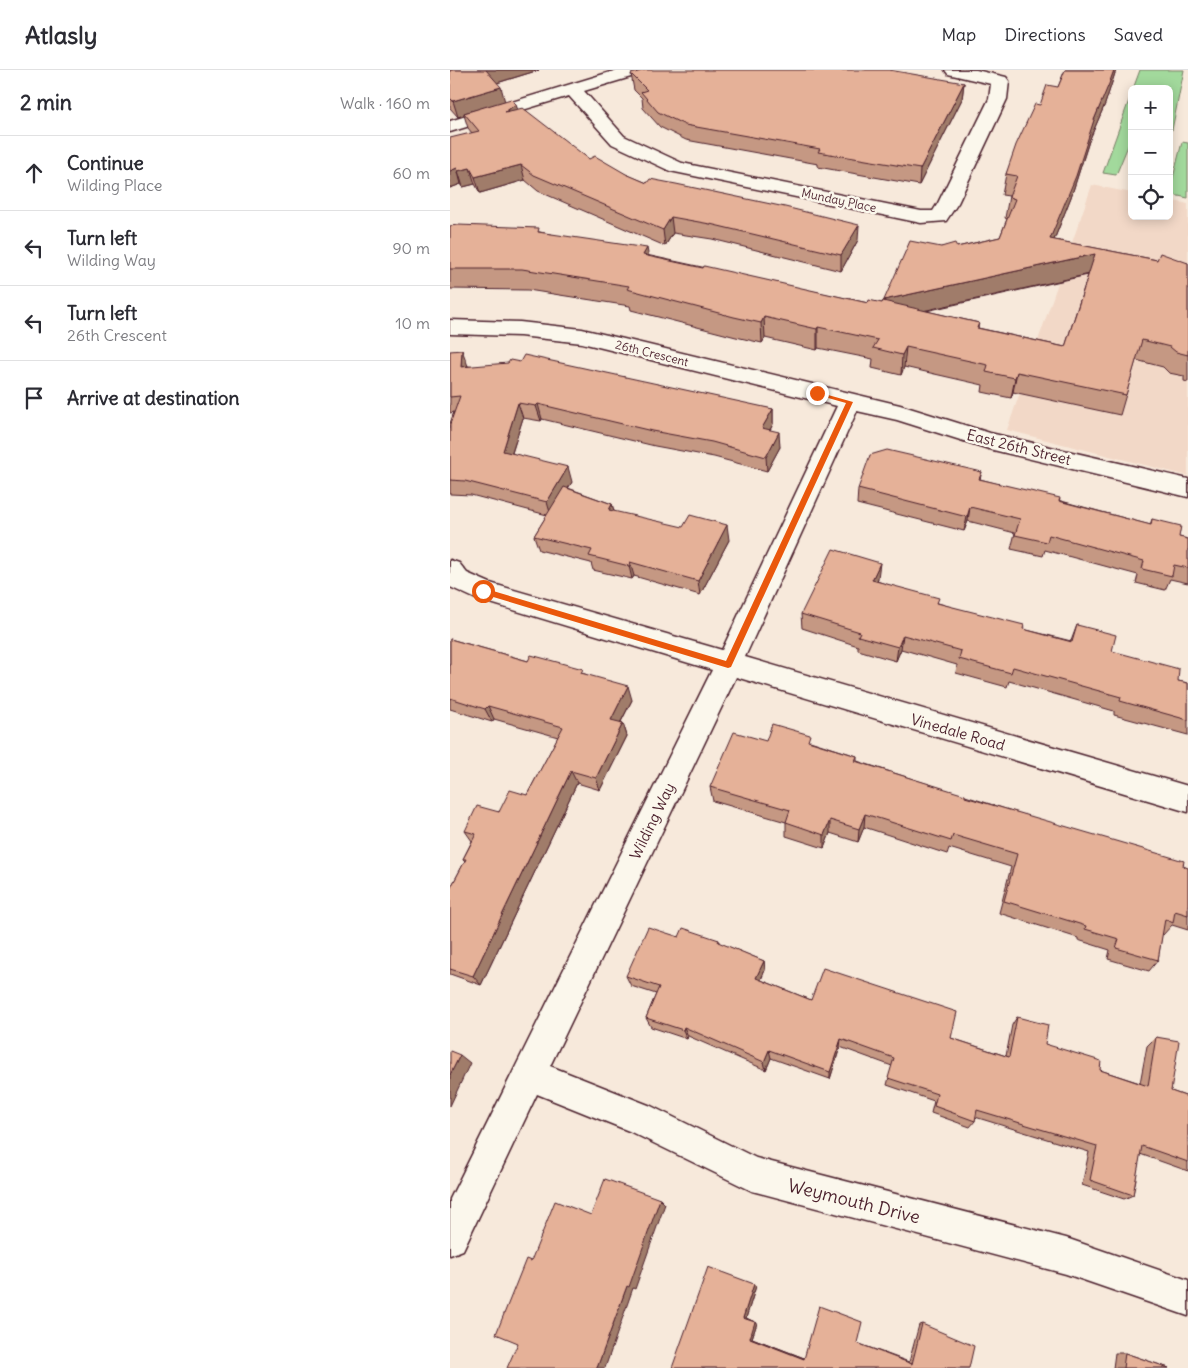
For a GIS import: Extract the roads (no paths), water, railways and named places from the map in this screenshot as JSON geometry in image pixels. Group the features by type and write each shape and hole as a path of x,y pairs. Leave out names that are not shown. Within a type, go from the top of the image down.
{"street":[{"path":"450,126 635,70"},
{"name":"Munday Place","path":"573,90 618,140 677,167 921,217 939,217 948,203 998,98 1000,81 954,70"},
{"name":"26th Crescent","path":"450,327 520,328 582,336 850,402"},
{"name":"East 26th Street","path":"850,402 900,413 989,440 1188,488"},
{"name":"Wilding Way","path":"450,1237 728,665 850,402"},
{"name":"Vinedale Road","path":"450,570 458,580 483,591 728,665 1188,799"},
{"name":"Weymouth Drive","path":"530,1075 639,1118 752,1174 1066,1256 1188,1298"}]}
